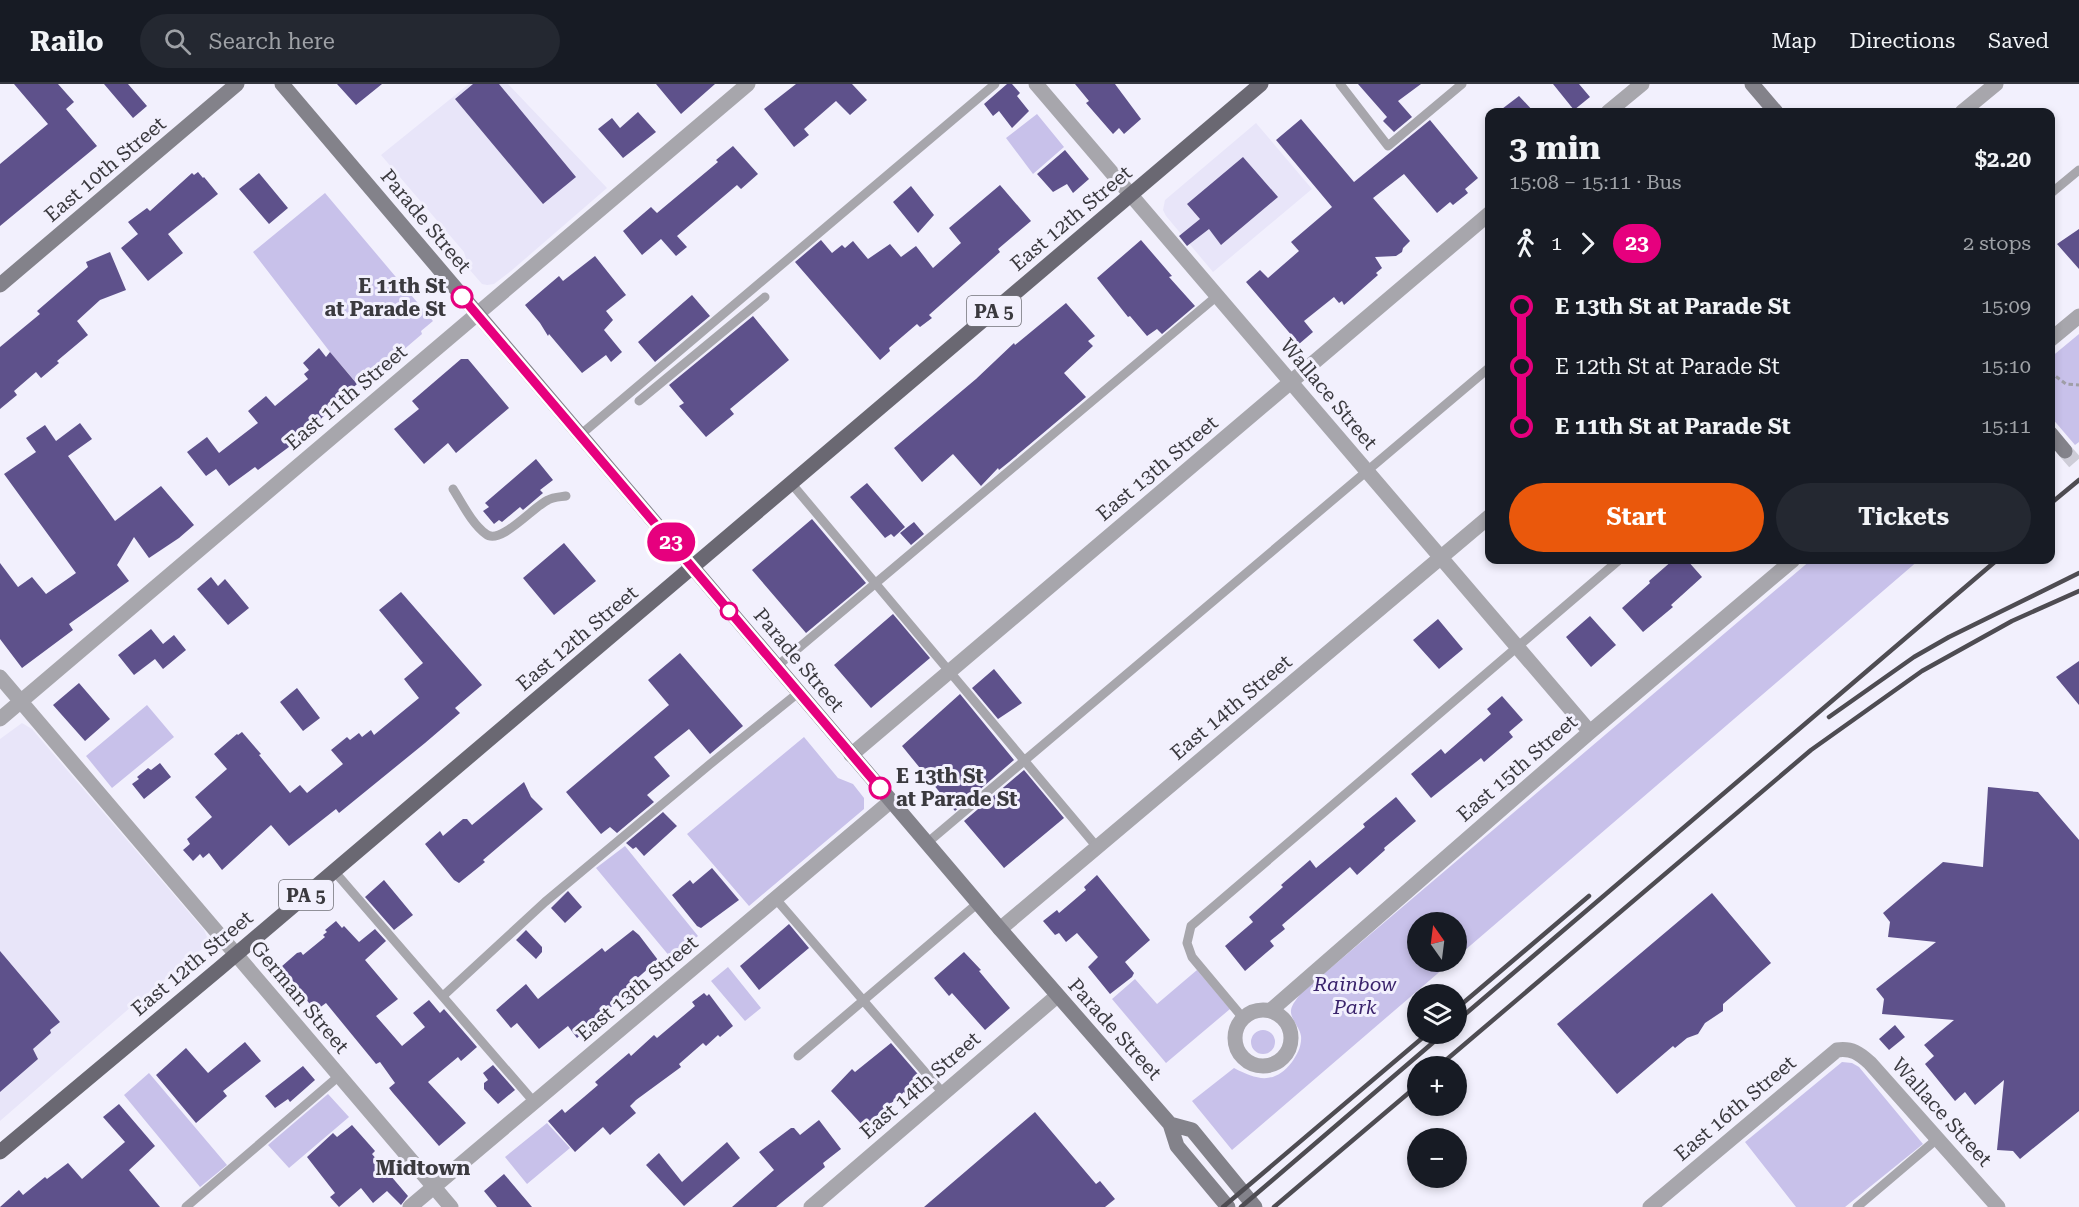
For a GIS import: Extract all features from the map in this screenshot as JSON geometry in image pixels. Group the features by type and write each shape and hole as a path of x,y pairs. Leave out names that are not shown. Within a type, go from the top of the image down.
{"main road":[{"name":"East 10th Street","path":"0,285 237,84"},
{"name":"Parade Street","path":"282,84 798,693 1057,996 1170,1124 1177,1146 1228,1207"},
{"name":"East 12th Street","path":"0,1152 1261,84"},
{"path":"1752,84 1773,108"},
{"path":"2055,439 2065,450"},
{"name":"Parade Street","path":"1170,1124 1192,1130 1255,1207"}],"street":[{"name":"East 11th Street","path":"0,719 748,84"},
{"name":"Wallace Street","path":"1036,84 1590,732"},
{"path":"1613,108 1642,84"},
{"path":"1967,108 1996,84"},
{"name":"East 13th Street","path":"851,755 1485,217"},
{"path":"2055,336 2079,316"},
{"name":"East 14th Street","path":"1000,929 1485,520"},
{"name":"East 15th Street","path":"1243,1018 1256,1011 1270,1011 1590,732 1788,564"},
{"name":"German Street","path":"0,677 451,1207"},
{"name":"East 13th Street","path":"410,1207 891,801"},
{"name":"East 14th Street","path":"811,1207 1057,996"},
{"path":"1243,1018 1235,1034 1238,1052 1251,1065 1270,1066 1285,1056 1290,1048 1291,1038 1290,1029 1285,1021 1270,1011"},
{"name":"East 16th Street","path":"1650,1207 1837,1050 1850,1050"},
{"name":"Wallace Street","path":"1850,1050 1860,1054 1869,1063 1998,1207"}],"lane":[{"path":"579,436 995,84"},
{"path":"1340,84 1388,146 1462,84"},
{"path":"2055,190 2079,170"},
{"path":"776,667 1217,296"},
{"path":"639,401 765,297"},
{"path":"927,843 1485,372"},
{"path":"791,483 1097,847"},
{"path":"453,489 477,525 491,537 498,536 509,529 549,499 566,496"},
{"path":"1243,1018 1192,957 1187,943 1191,926 1614,564"},
{"path":"443,996 545,902 798,693"},
{"path":"334,871 534,1102"},
{"path":"776,898 943,1093"},
{"path":"798,1056 978,903"},
{"path":"186,1207 339,1076"},
{"path":"1857,1207 1937,1139"}],"path":[{"path":"2055,376 2066,384 2079,386"}],"shaded area":[{"path":"469,84 508,84 607,188 511,271 494,284 487,285 482,284 469,269 464,252 381,155"},
{"path":"1256,123 1312,189 1213,272 1166,216 1163,210 1165,200"},
{"path":"22,723 32,729 204,930 207,937 206,945 201,950 132,1006 0,1121 0,739"}],"green space":[{"path":"1037,114 1064,147 1033,174 1006,138"},
{"path":"325,193 433,321 421,331 422,334 360,387 253,252"},
{"path":"2079,334 2079,442 2075,445 2055,422 2055,354"},
{"name":"Rainbow Park","path":"1806,564 1914,564 1467,948 1467,912 1407,912 1407,972 1439,972 1425,984 1407,984 1407,1000 1232,1150 1192,1101 1234,1068 1265,1078 1279,1074 1285,1069 1296,1056 1301,1043 1300,1033 1292,1017 1293,1004 1300,994"},
{"path":"147,705 174,737 112,788 86,756"},
{"path":"804,737 838,778 853,784 864,798 864,809 749,906 687,834"},
{"path":"625,846 698,936 671,958 596,868"},
{"path":"728,967 761,1008 745,1021 711,981"},
{"path":"1197,970 1230,1009 1166,1063 1112,999 1135,979 1157,1004"},
{"path":"1263,1030 1272,1033 1275,1042 1272,1051 1263,1054 1254,1051 1251,1042 1254,1033"},
{"path":"1842,1062 1852,1063 1859,1067 1923,1144 1845,1207 1796,1207 1745,1142"},
{"path":"149,1073 227,1165 200,1187 124,1095"},
{"path":"328,1094 349,1117 289,1168 268,1145"},
{"path":"547,1123 570,1148 527,1184 505,1157"}],"building":[{"path":"14,84 58,84 74,102 66,109 97,146 0,226 0,164 48,124"},
{"path":"104,84 128,84 147,106 133,118"},
{"path":"337,84 382,84 356,105"},
{"path":"473,84 499,84 576,177 543,204 455,99"},
{"path":"656,84 715,84 681,114"},
{"path":"796,84 852,84 867,100 850,115 836,101 804,129 809,135 794,147 764,109"},
{"path":"1007,84 1012,84 1020,93 1017,96 1029,111 1012,128 999,111 993,116 984,104"},
{"path":"1075,84 1115,84 1141,119 1124,134 1119,128 1113,134 1086,103 1089,101"},
{"path":"1358,84 1421,84 1398,101 1412,117 1394,132 1383,121 1387,117"},
{"path":"1553,84 1579,84 1590,97 1576,108 1572,108"},
{"path":"1519,96 1530,108 1503,108"},
{"path":"638,112 656,132 623,158 598,129 612,118 620,128"},
{"path":"1301,119 1354,182 1430,120 1478,178 1465,189 1468,193 1453,205 1450,202 1437,213 1404,174 1373,198 1410,241 1396,256 1375,257 1382,268 1376,273 1378,275 1344,305 1342,301 1339,303 1334,297 1304,321 1313,332 1299,344 1246,282 1260,270 1268,278 1299,251 1291,242 1332,207 1276,140"},
{"path":"733,146 758,174 741,189 737,185 677,236 687,247 676,256 661,239 642,255 623,231 651,207 657,213 718,162 716,160"},
{"path":"1065,150 1089,179 1073,193 1067,184 1053,192 1037,174"},
{"path":"1243,157 1278,197 1221,245 1209,229 1187,246 1179,236 1200,219 1187,204"},
{"path":"198,172 218,194 168,234 183,253 148,281 121,248 138,234 128,222 147,208 150,211 192,173 194,175"},
{"path":"259,173 288,208 269,224 239,189"},
{"path":"1000,185 1031,221 929,315 932,318 920,327 917,324 889,348 890,351 880,360 795,262 821,240 832,253 842,245 845,248 853,241 868,259 890,244 901,257 916,246 933,268 961,243 949,228"},
{"path":"911,186 934,215 918,233 893,202"},
{"path":"2079,229 2079,269 2057,244"},
{"path":"1141,240 1195,306 1162,334 1157,329 1147,336 1130,316 1128,317 1097,278"},
{"path":"110,252 126,290 100,300 77,321 88,335 41,378 36,372 14,391 17,395 0,409 0,347 40,314 37,311 88,267 86,262"},
{"path":"595,256 626,295 606,311 613,320 604,330 622,352 611,362 606,355 582,373 549,334 548,336 525,305 559,276 563,281"},
{"path":"692,295 710,316 655,362 638,342"},
{"path":"1066,303 1095,336 1088,341 1093,346 1064,373 1086,397 1009,462 999,470 998,468 981,486 953,454 922,482 894,448 976,379 1014,343 1015,345"},
{"path":"753,316 789,360 730,409 734,414 706,437 679,406 684,403 669,385"},
{"path":"319,348 326,357 330,352 357,384 301,438 258,470 255,467 229,486 216,469 206,476 187,452 207,437 219,453 258,423 248,411 266,396 275,406 308,379 304,374 309,370 303,363"},
{"path":"461,359 468,359 509,408 456,453 448,443 424,464 394,429 419,409 412,401"},
{"path":"80,423 92,439 68,456 115,521 161,486 194,525 149,558 134,537 117,565 129,581 69,624 73,630 22,668 0,639 0,563 18,587 32,577 46,594 76,573 4,474 36,452 26,438 45,425 56,441"},
{"path":"536,459 553,480 540,490 543,493 523,510 520,507 502,522 499,520 494,524 483,511 489,507 485,503"},
{"path":"867,483 905,527 894,537 891,534 885,538 850,497"},
{"path":"812,519 866,583 806,633 752,570"},
{"path":"914,522 924,534 911,545 900,533"},
{"path":"564,543 596,581 554,615 523,578"},
{"path":"1668,564 1691,564 1702,577 1671,605 1673,607 1643,632 1622,608 1650,583 1649,581"},
{"path":"211,577 218,586 225,579 249,608 228,625 197,589"},
{"path":"401,592 482,685 455,708 460,713 425,743 339,813 336,809 289,846 271,825 222,870 209,853 203,858 200,854 193,861 183,850 190,844 187,839 212,817 195,797 227,769 214,754 237,734 242,732 290,793 300,785 307,793 343,764 331,750 347,737 350,740 359,733 362,737 371,730 374,735 419,698 404,679 423,663 379,610"},
{"path":"893,614 930,658 871,708 834,665"},
{"path":"1590,616 1616,645 1591,667 1566,637"},
{"path":"1438,619 1463,649 1439,669 1413,640"},
{"path":"151,629 163,644 174,635 186,650 163,669 155,659 134,675 118,655"},
{"path":"680,653 743,726 710,754 689,729 654,757 670,776 647,795 654,802 617,833 610,827 601,834 566,792 669,705 648,680"},
{"path":"2079,661 2079,705 2056,677"},
{"path":"994,669 1022,703 998,719 972,688"},
{"path":"79,683 110,719 85,741 53,705"},
{"path":"297,688 320,718 303,731 280,702"},
{"path":"960,694 1014,760 955,811 902,746"},
{"path":"1502,696 1523,720 1509,732 1513,737 1484,762 1481,758 1431,798 1411,774 1441,749 1445,754 1491,714 1487,709"},
{"path":"160,763 171,777 144,799 132,784 148,768 151,770"},
{"path":"1024,770 1064,818 1004,868 964,821"},
{"path":"524,782 531,797 543,809 459,883 454,880 425,844 440,831 443,836 463,819 467,819 472,825"},
{"path":"1988,787 2038,792 2079,840 2079,1111 2020,1159 2013,1151 1997,1150 2004,1080 1975,1105 1965,1092 1955,1101 1925,1064 1934,1056 1924,1045 1954,1020 1882,1014 1884,999 1876,989 1936,942 1888,937 1890,922 1883,913 1943,862 1983,867"},
{"path":"1396,797 1416,821 1357,875 1350,867 1282,925 1285,929 1270,941 1274,946 1245,971 1225,946 1253,922 1249,917 1310,860 1316,868 1365,827 1363,824"},
{"path":"663,812 677,826 644,856 636,847 633,849 626,843"},
{"path":"712,868 739,900 701,928 672,895 690,880 693,884"},
{"path":"1097,875 1150,940 1125,962 1134,973 1132,977 1110,994 1088,967 1098,957 1077,933 1066,942 1059,933 1055,935 1043,921 1057,910 1059,913 1086,890 1084,887"},
{"path":"384,880 413,915 394,930 365,897"},
{"path":"568,891 582,907 565,923 551,908"},
{"path":"1712,893 1771,963 1723,1004 1723,1011 1705,1023 1698,1034 1687,1038 1675,1048 1673,1046 1617,1094 1557,1024"},
{"path":"336,921 359,942 375,929 386,941 365,960 398,999 376,1016 402,1046 425,1027 413,1013 429,1000 440,1013 444,1009 477,1047 461,1061 458,1057 428,1082 466,1123 439,1146 389,1088 395,1083 380,1062 376,1064 326,1003 315,1011 281,967 297,953 301,952 303,955 325,937 323,935 327,932 325,930"},
{"path":"789,924 809,948 759,990 740,966"},
{"path":"526,930 542,947 542,952 536,959 516,940"},
{"path":"633,930 658,960 634,981 637,986 590,1024 591,1026 577,1038 568,1026 539,1049 517,1023 511,1028 496,1010 526,984 538,999 602,948 605,952"},
{"path":"0,951 60,1022 33,1049 38,1059 0,1092"},
{"path":"964,952 1010,1008 985,1030 952,993 949,996 934,978"},
{"path":"704,993 707,996 709,994 733,1026 706,1046 703,1043 679,1064 681,1067 636,1100 630,1106 636,1113 610,1135 603,1127 575,1152 548,1121 562,1109 565,1113 598,1085 595,1082 629,1053 631,1056 654,1035 657,1038 695,1006 692,1002"},
{"path":"1895,1025 1905,1037 1889,1050 1879,1039"},
{"path":"245,1042 261,1061 223,1091 227,1096 196,1123 156,1075 186,1048 208,1073"},
{"path":"891,1043 923,1080 906,1094 904,1092 864,1127 831,1091 852,1069 855,1072"},
{"path":"493,1065 515,1090 498,1104 484,1089 484,1083 488,1080 483,1073"},
{"path":"303,1066 315,1080 290,1102 288,1099 275,1108 265,1096"},
{"path":"119,1104 155,1146 129,1170 160,1207 0,1207 19,1190 23,1195 45,1177 47,1179 68,1163 82,1179 125,1142 103,1117"},
{"path":"1035,1112 1096,1184 1100,1181 1115,1199 1105,1207 924,1207"},
{"path":"819,1120 841,1149 823,1163 825,1167 776,1207 732,1207 774,1170 759,1152 791,1128 794,1128 800,1135"},
{"path":"352,1125 375,1151 372,1154 408,1196 401,1205 387,1191 373,1203 361,1188 339,1207 330,1197 335,1193 307,1157 333,1133 337,1137"},
{"path":"727,1142 740,1158 684,1206 646,1165 659,1153 682,1182"},
{"path":"504,1174 532,1207 497,1207 484,1191"}],"tunnel":[{"path":"2065,451 2079,467"}],"railway":[{"path":"2055,500 2079,480"},
{"path":"1467,1013 1992,564"},
{"path":"1829,717 1914,657 1949,637 2079,573"},
{"path":"1451,1056 1811,750 1922,671 2012,621 2079,591"},
{"path":"1467,1000 1589,896"},
{"path":"1223,1207 1415,1044"},
{"path":"1241,1207 1431,1044"},
{"path":"1274,1207 1407,1094"}],"bus line":[{"name":"23","path":"462,297 880,788"}],"place":[{"name":"E 11th St at Parade St","path":"462,297"},
{"name":"E 13th St at Parade St","path":"880,788"}],"district":[{"name":"Midtown","path":"423,1168"}]}
